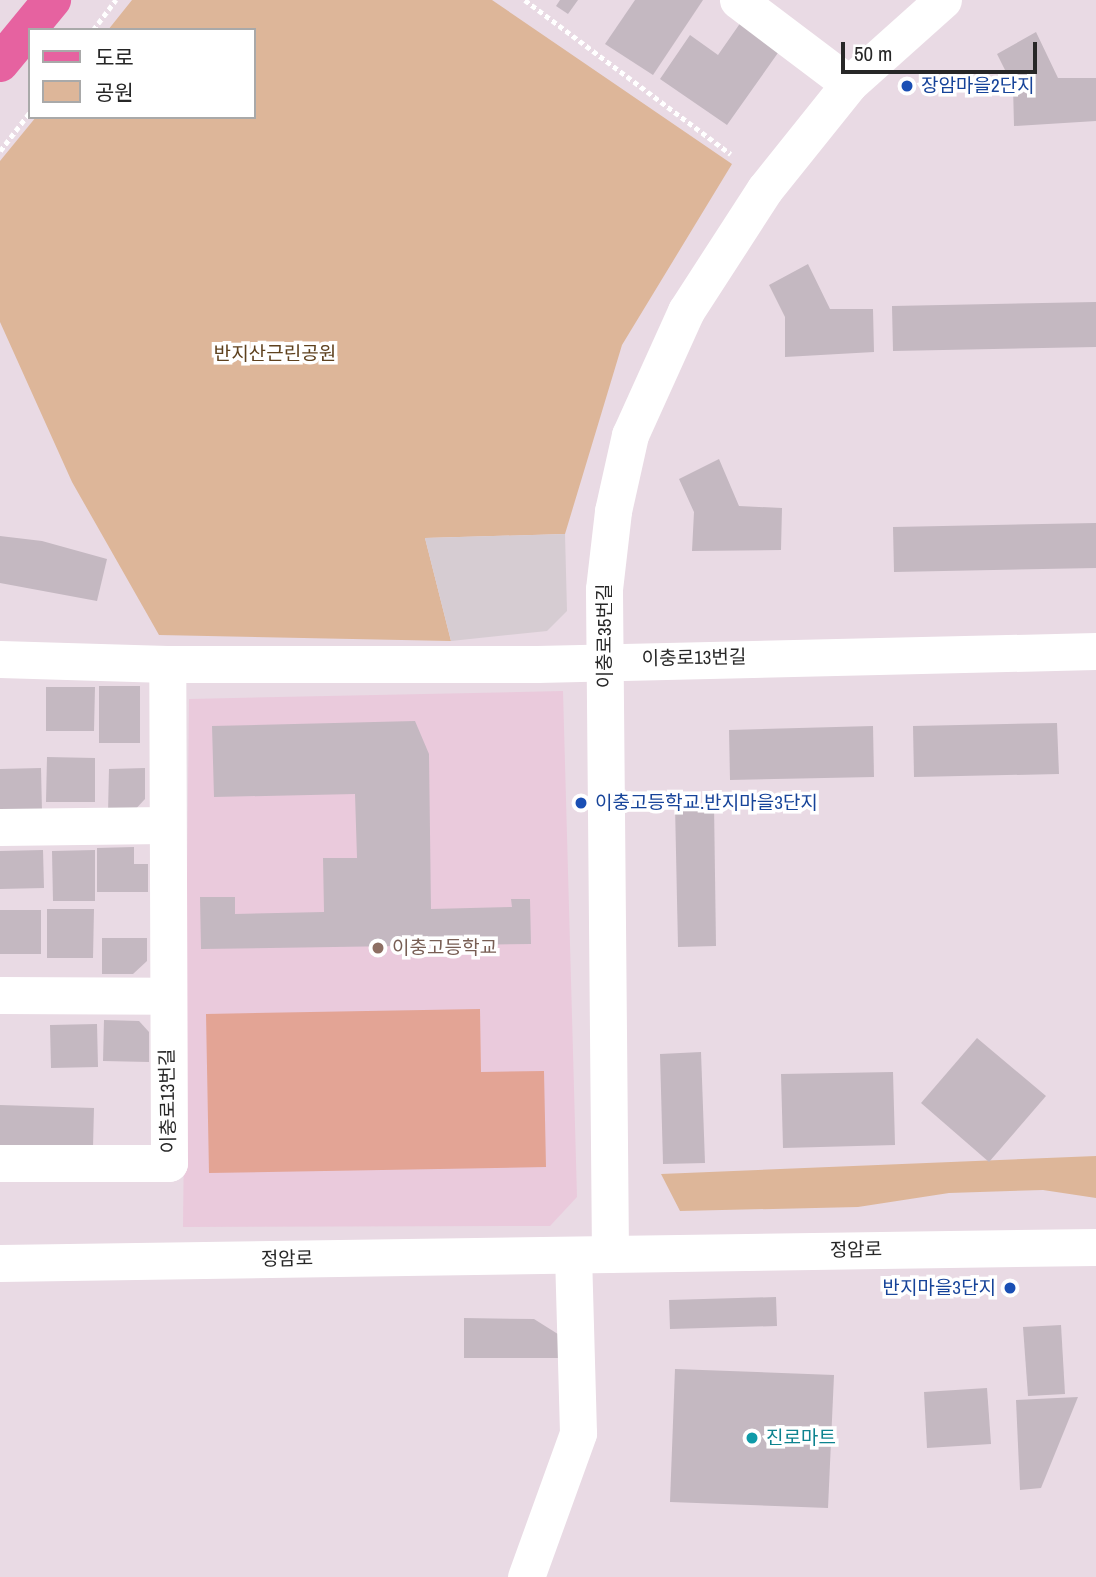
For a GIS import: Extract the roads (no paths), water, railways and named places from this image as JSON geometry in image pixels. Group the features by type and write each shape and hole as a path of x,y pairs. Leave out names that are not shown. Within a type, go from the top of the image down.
{"main road":[{"path":"29,28 52,0"},
{"path":"0,63 28,29"}],"street":[{"path":"738,0 849,85"},
{"name":"이충로35번길","path":"610,1254 604,589 613,512 629,435 686,311 765,190 849,85 943,0"},
{"name":"이충로13번길","path":"0,659 167,664 537,664 605,660 1096,651"},
{"name":"이충로13번길","path":"0,1163 169,1163 165,825 167,664"},
{"path":"0,827 165,825"},
{"path":"0,995 167,996"},
{"name":"정암로","path":"0,1263 1096,1247"},
{"path":"526,1577 578,1433 573,1255"}],"place":[{"name":"장암마을2단지","path":"907,86"},
{"name":"이충고등학교.반지마을3단지","path":"581,803"},
{"name":"이충고등학교","path":"378,948"},
{"name":"반지마을3단지","path":"1010,1288"},
{"name":"진로마트","path":"752,1438"}],"park label":[{"name":"반지산근린공원","path":"275,354"}]}
